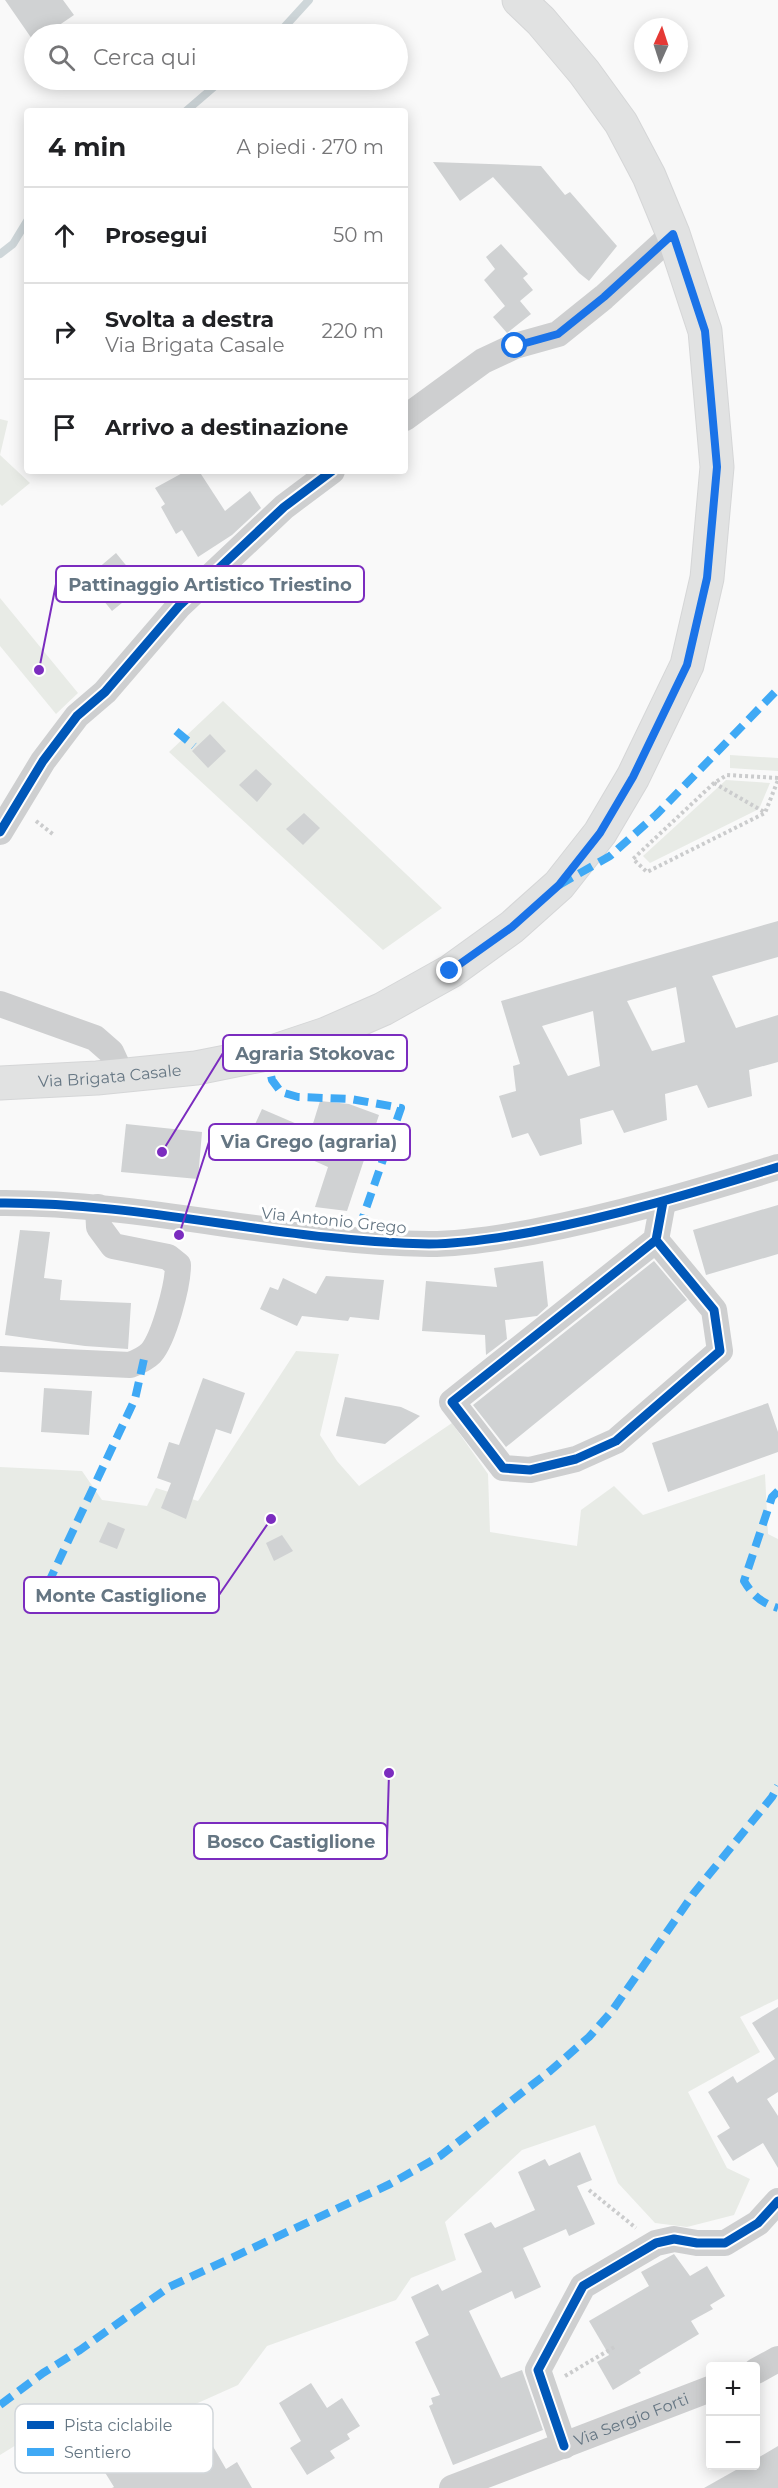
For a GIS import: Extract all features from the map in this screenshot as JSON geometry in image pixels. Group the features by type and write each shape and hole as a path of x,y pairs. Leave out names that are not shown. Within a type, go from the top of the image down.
{"main road":[{"name":"Via Brigata Casale","path":"0,1083 122,1076 196,1068 266,1054 326,1034 383,1009 450,971 512,927 559,885 600,833 633,777 687,665 707,578 717,467 705,331 673,234 649,176 621,123 584,72 541,21 519,0"}],"street":[{"path":"408,416 483,361 515,346 558,334 604,297 673,234"},
{"path":"0,832 43,761 77,716 105,692 179,606 284,507 328,474"},
{"path":"0,1004 95,1038 111,1052 122,1076"},
{"name":"Via Antonio Grego","path":"0,1203 98,1207 371,1241 431,1244 492,1239 563,1226 663,1202 778,1167"},
{"path":"656,1240 714,1310 720,1351 616,1441 576,1459 542,1468 530,1470 504,1468 452,1402 656,1240 663,1202"},
{"path":"0,1359 130,1365 144,1359 153,1350 178,1280 177,1265 168,1257 113,1246 99,1227 98,1207"},
{"path":"564,2446 538,2370 583,2286 656,2243 674,2238 698,2243 725,2243 758,2223 778,2201"},
{"path":"760,2369 778,2359"},
{"name":"Via Sergio Forti","path":"452,2488 706,2390"}],"path":[{"path":"727,775 778,779 765,813 647,872 633,860 714,783 727,775"},
{"path":"714,783 765,813"},
{"path":"589,2190 656,2243"},
{"path":"544,2388 616,2346"}],"shaded area":[{"path":"0,419 8,421 0,455"},
{"path":"0,455 30,483 2,506 0,504"},
{"path":"0,598 78,693 56,714 0,646"},
{"path":"223,701 442,908 383,950 169,752"},
{"path":"730,755 778,758 778,771 730,768"},
{"path":"726,780 770,783 759,809 650,863 643,856"},
{"path":"296,1351 339,1354 320,1435 337,1461 359,1486 452,1423 488,1474 490,1532 577,1546 581,1510 614,1486 643,1515 765,1474 768,1534 778,1539 778,1999 740,2017 760,2052 688,2092 727,2168 750,2179 734,2215 687,2227 655,2223 618,2183 595,2125 522,2150 445,2222 456,2260 411,2278 396,2300 267,2346 238,2385 196,2404 15,2404 15,2446 0,2455 0,1467 82,1471 102,1500 147,1506 156,1488 198,1501"}],"building":[{"path":"5,0 63,0 74,15 61,24 24,24 24,27"},
{"path":"433,162 541,166 565,195 570,192 617,246 589,281 579,273 493,177 460,201"},
{"path":"501,244 528,274 523,278 533,290 520,301 531,314 507,333 493,317 505,306 484,280 495,269 486,257"},
{"path":"181,474 201,474 225,511 250,491 261,508 232,535 198,557 182,530 176,534 161,507 165,504 155,488"},
{"path":"116,553 143,586 112,611 95,590 99,586 90,575"},
{"path":"210,734 226,751 208,768 192,751"},
{"path":"256,769 272,784 257,802 239,785"},
{"path":"304,813 320,828 303,845 286,829"},
{"path":"778,921 778,957 712,976 736,1028 778,1015 778,1062 749,1070 752,1096 708,1108 697,1085 665,1094 667,1120 624,1133 613,1110 580,1119 582,1144 540,1156 528,1133 512,1138 499,1096 516,1091 513,1066 520,1064 501,1001","holes":["676,987 685,1042 652,1051 627,1001","593,1011 600,1066 568,1076 542,1026"]},
{"path":"320,1101 349,1104 379,1115 347,1211 315,1207 328,1167 251,1133 262,1109 311,1130"},
{"path":"126,1124 202,1132 198,1179 121,1172"},
{"path":"778,1205 778,1254 706,1275 693,1230"},
{"path":"20,1230 50,1232 44,1278 62,1280 60,1300 131,1303 128,1349 85,1346 5,1335"},
{"path":"543,1261 548,1306 537,1316 505,1320 507,1339 486,1355 485,1335 422,1331 426,1281 497,1287 494,1268"},
{"path":"654,1261 687,1300 506,1447 473,1405"},
{"path":"326,1276 384,1280 379,1320 350,1317 348,1321 302,1316 297,1326 260,1309 270,1287 278,1290 283,1278 316,1294"},
{"path":"203,1378 245,1393 231,1434 216,1429 186,1519 161,1508 171,1483 157,1478 169,1442 179,1445"},
{"path":"44,1388 92,1391 89,1435 41,1432"},
{"path":"345,1397 401,1407 420,1416 385,1444 336,1436"},
{"path":"768,1403 778,1432 778,1452 668,1492 652,1443"},
{"path":"108,1522 125,1529 117,1549 99,1542"},
{"path":"282,1535 293,1551 274,1561 266,1543"},
{"path":"778,2007 778,2092 767,2099 778,2116 778,2168 763,2143 733,2161 717,2136 730,2128 708,2092 733,2076 737,2083 775,2059 752,2023"},
{"path":"580,2152 592,2180 577,2186 595,2224 569,2236 566,2229 523,2248 541,2287 515,2299 512,2291 469,2311 501,2378 522,2370 543,2430 453,2465 429,2406 433,2404 431,2398 440,2395 415,2342 429,2335 411,2297 438,2284 442,2291 482,2272 464,2234 491,2222 495,2228 535,2210 518,2172 545,2159 549,2166"},
{"path":"674,2254 690,2276 707,2266 725,2296 710,2305 713,2309 691,2321 699,2334 639,2370 641,2373 613,2390 597,2362 609,2355 589,2321 649,2286 641,2272"},
{"path":"311,2383 327,2408 342,2398 360,2426 347,2434 350,2439 330,2451 335,2458 307,2475 290,2448 301,2441 279,2403"},
{"path":"213,2446 226,2469 237,2462 252,2488 112,2488 114,2487 105,2473 213,2473"},
{"path":"778,2446 778,2488 704,2488 736,2470 760,2470 760,2457"}],"waterway":[{"path":"287,24 309,0"},
{"path":"189,108 210,90"},
{"path":"0,254 13,244 24,226"}],"marked path":[{"path":"559,885 610,856 657,814 778,689"},
{"path":"176,731 194,746"},
{"path":"266,1054 272,1080 281,1092 298,1097 351,1099 401,1108 363,1217"},
{"path":"38,1605 135,1399 144,1359"},
{"path":"778,1491 772,1497 744,1581 758,1598 778,1608"},
{"path":"0,2405 169,2287 390,2184 440,2156 550,2071 589,2037 612,2011 694,1893 772,1797 778,1786"}],"cycle path":[{"path":"0,832 43,761 77,716 105,692 179,606 284,507 328,474"},
{"path":"0,1203 54,1204 108,1209 321,1237 375,1242 442,1244 507,1236 594,1219 778,1167"},
{"path":"656,1240 714,1310 720,1351 616,1441 576,1459 530,1470 503,1468 452,1402 656,1240 663,1202"},
{"path":"564,2446 538,2370 583,2286 656,2243 674,2239 697,2243 725,2243 758,2223 778,2201"}],"place":[{"name":"Pattinaggio Artistico Triestino","path":"39,670"},
{"name":"Agraria Stokovac","path":"162,1152"},
{"name":"Via Grego (agraria)","path":"179,1235"},
{"name":"Monte Castiglione","path":"271,1519"},
{"name":"Bosco Castiglione","path":"389,1773"}],"route":[{"path":"450,971 512,927 559,885 600,833 633,777 687,665 707,578 717,467 712,394 705,331 673,234 604,297 558,334 515,346"}]}
